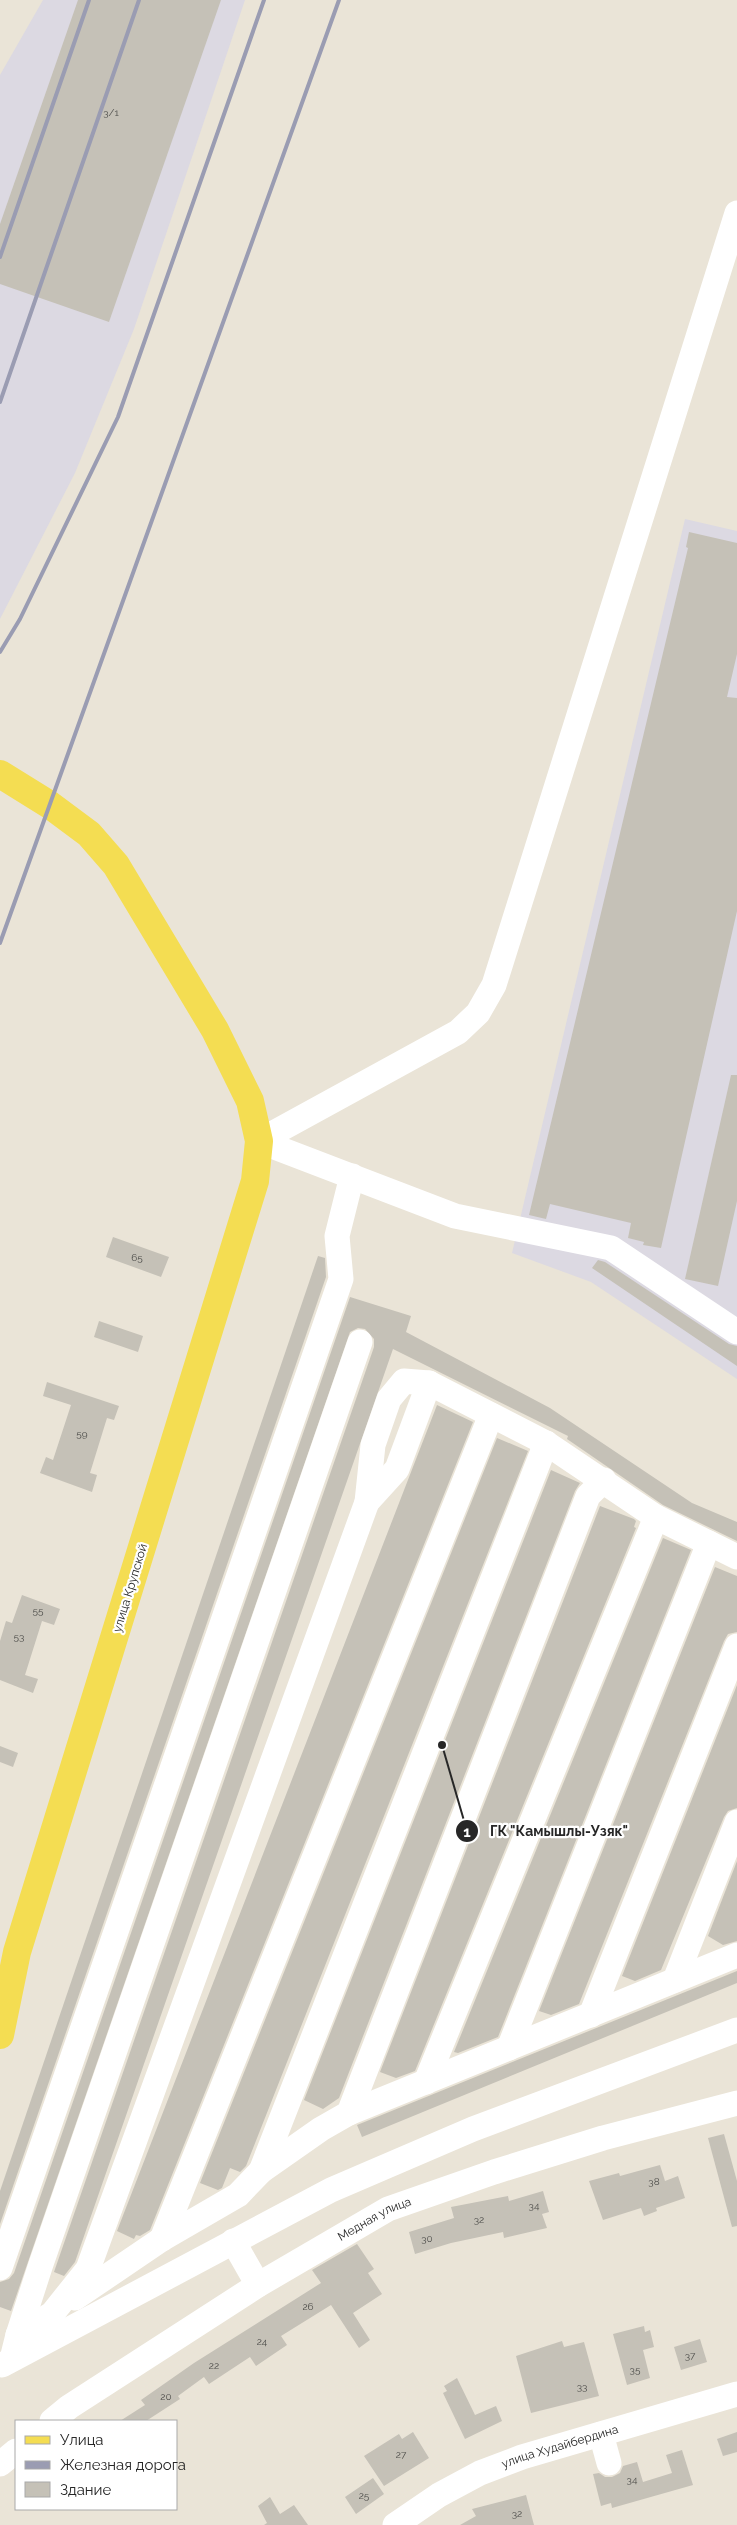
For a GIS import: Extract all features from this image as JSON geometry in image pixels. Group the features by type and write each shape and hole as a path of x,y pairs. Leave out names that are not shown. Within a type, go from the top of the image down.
{"main road":[{"name":"улица Крупской","path":"0,774 50,805 89,834 116,865 216,1030 250,1101 259,1141 255,1181 17,1952 0,2035"}],"street":[{"path":"259,1141 458,1032 478,1013 494,985 737,213"},
{"path":"259,1141 455,1216 611,1248 737,1332"},
{"path":"0,2268 341,1279 337,1236 352,1176"},
{"path":"6,2362 18,2334 360,1342"},
{"path":"52,2314 88,2269 367,1502 373,1445 389,1399 404,1381 429,1383 546,1443 604,1480 656,1517 737,1557"},
{"path":"162,2239 491,1414"},
{"path":"261,2171 546,1443"},
{"path":"349,2112 588,1496 604,1480"},
{"path":"426,2082 656,1517"},
{"path":"509,2048 709,1543"},
{"path":"591,2014 737,1646"},
{"path":"675,1980 737,1822"},
{"path":"18,2334 52,2314 162,2239 238,2195 261,2171 349,2112 737,1955"},
{"path":"6,2362 331,2190 473,2129 737,2030"},
{"name":"Медная улица","path":"53,2420 69,2407 258,2285 388,2209 494,2172 594,2141 737,2103"},
{"path":"233,2241 258,2285"},
{"name":"улица Худайбердина","path":"395,2525 439,2494 480,2473 525,2467 601,2434 726,2391"},
{"path":"601,2434 609,2463"},
{"path":"0,2464 15,2452"}],"shaded area":[{"path":"43,0 245,0 134,329 75,473 0,619 0,75"},
{"path":"685,519 737,531 737,1379 591,1282 512,1253"}],"building":[{"path":"78,0 221,0 109,322 0,284 0,224"},
{"path":"689,532 737,543 737,654 727,697 737,698 737,911 661,1248 643,1245 644,1242 628,1238 631,1223 550,1204 546,1219 529,1215 688,548 686,547"},
{"path":"731,1075 737,1075 737,1201 718,1286 685,1279"},
{"path":"113,1237 169,1257 161,1277 106,1257"},
{"path":"318,1256 325,1258 326,1277 0,2224 0,2191"},
{"path":"598,1260 605,1262 729,1344 737,1346 737,1366 592,1268"},
{"path":"350,1297 411,1316 406,1332 550,1408 692,1503 737,1522 737,1541 663,1505 567,1439 568,1436 393,1349 75,2262 64,2276 54,2272 374,1347 374,1339 365,1329 358,1328 350,1332 11,2311 0,2307 0,2282 9,2279 14,2273"},
{"path":"99,1321 143,1336 138,1352 94,1337"},
{"path":"47,1382 119,1406 114,1420 107,1418 90,1473 97,1475 92,1492 40,1473 46,1457 53,1460 71,1405 43,1396"},
{"path":"437,1405 473,1422 150,2230 140,2236 136,2235 134,2239 117,2231"},
{"path":"497,1438 528,1451 246,2166 240,2172 230,2168 222,2188 218,2190 200,2183"},
{"path":"551,1470 580,1483 575,1491 339,2098 323,2109 304,2100"},
{"path":"600,1506 634,1519 636,1521 634,1527 636,1528 415,2071 396,2078 380,2072"},
{"path":"663,1538 691,1550 498,2037 458,2053 454,2052"},
{"path":"715,1567 737,1576 737,1632 728,1634 724,1641 579,2004 551,2015 539,2011"},
{"path":"22,1595 60,1609 54,1625 42,1621 25,1675 38,1679 33,1693 0,1680 0,1641 6,1621 12,1623"},
{"path":"737,1685 737,1808 728,1811 724,1817 661,1970 635,1981 622,1976"},
{"path":"0,1746 18,1753 13,1767 0,1762"},
{"path":"737,1861 737,1941 723,1945 708,1936"},
{"path":"737,1971 737,1983 362,2137 357,2125"},
{"path":"724,2134 737,2181 737,2226 732,2227 708,2138"},
{"path":"660,2165 665,2181 678,2176 685,2198 656,2208 657,2211 644,2216 641,2208 603,2220 589,2181 619,2173 620,2176"},
{"path":"543,2191 549,2212 542,2214 547,2228 504,2238 503,2232 451,2243 415,2254 409,2232 454,2218 451,2207 508,2196 509,2201"},
{"path":"357,2244 374,2269 368,2273 382,2294 353,2313 370,2340 359,2348 331,2305 281,2336 287,2345 256,2366 250,2357 209,2384 204,2377 178,2396 180,2399 148,2420 122,2420 145,2405 141,2400 194,2363 321,2283 312,2270"},
{"path":"644,2326 645,2332 650,2330 654,2347 643,2350 650,2378 627,2385 613,2334"},
{"path":"700,2339 707,2362 681,2370 674,2347"},
{"path":"562,2341 564,2347 584,2342 599,2396 531,2413 516,2356"},
{"path":"457,2378 475,2415 496,2406 502,2421 465,2439 443,2393 447,2391 444,2386"},
{"path":"413,2432 429,2458 384,2486 364,2456 399,2434 402,2439"},
{"path":"737,2432 737,2452 723,2456 717,2439"},
{"path":"682,2450 693,2485 612,2508 611,2503 601,2506 593,2474 599,2473 605,2477 612,2477 620,2473 623,2466 637,2462 643,2482 672,2473 666,2455"},
{"path":"373,2478 384,2494 356,2514 345,2497"},
{"path":"526,2495 534,2525 460,2525 476,2516 472,2509"},
{"path":"270,2497 280,2514 294,2505 308,2525 264,2525 267,2523 258,2506"}],"railway":[{"path":"0,257 89,0"},
{"path":"0,402 139,0"},
{"path":"0,652 20,619 118,417 264,0"},
{"path":"0,943 339,0"}],"place":[{"name":"ГК \"Камышлы-Узяк\"","path":"442,1745"}]}
